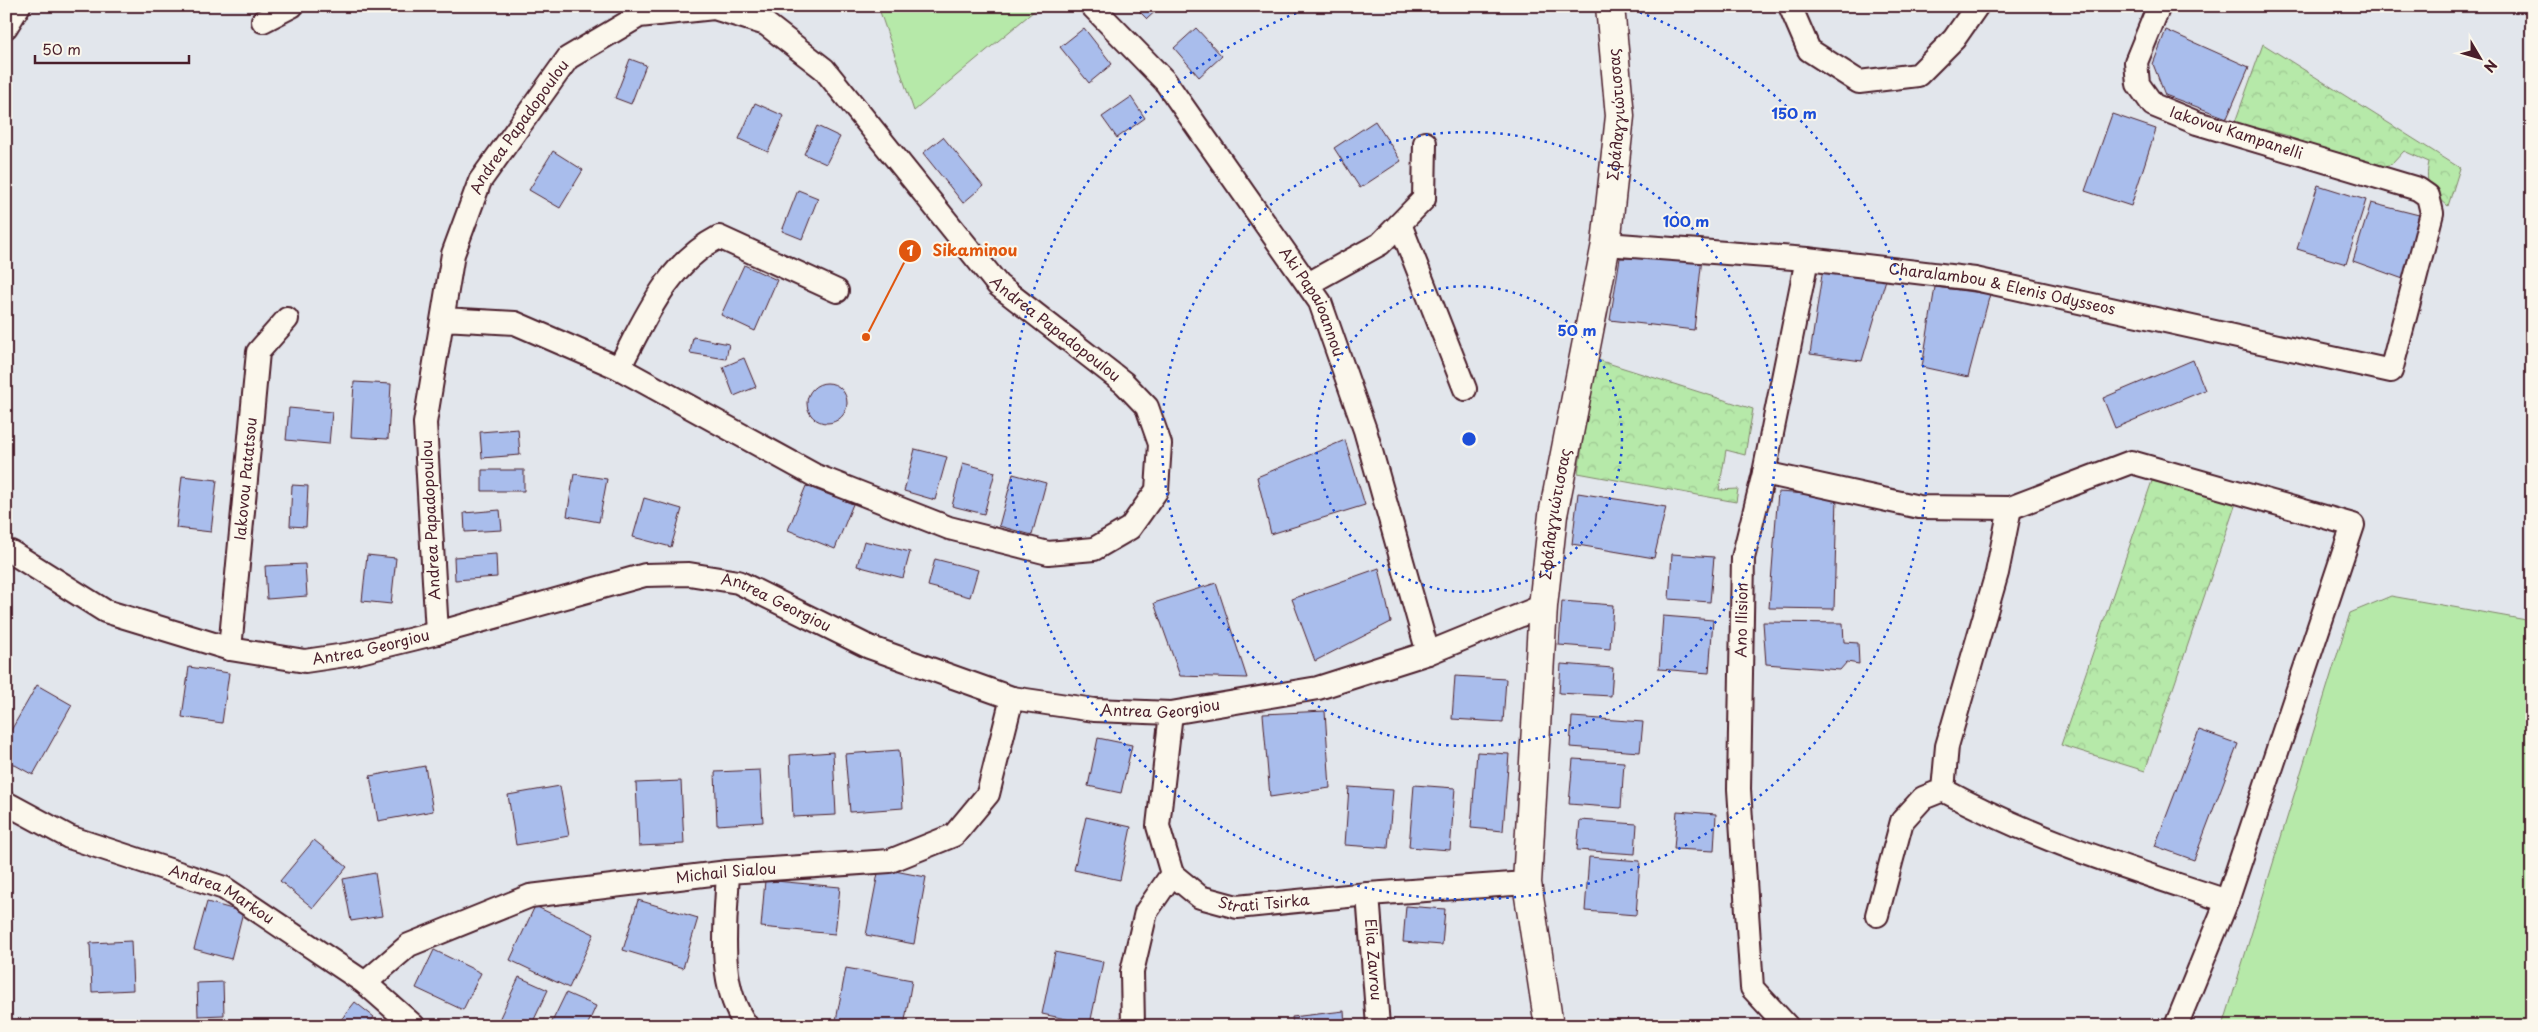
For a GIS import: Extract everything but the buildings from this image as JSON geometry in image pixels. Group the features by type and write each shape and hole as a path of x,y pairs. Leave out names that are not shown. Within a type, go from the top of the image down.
{"street":[{"path":"6,27 19,6"},
{"path":"263,21 292,6"},
{"name":"Aki Papaioannou","path":"1092,6 1165,82 1320,302 1365,430 1428,653"},
{"name":"Σφάλαγγιώτισσας","path":"1549,1026 1527,883 1543,606 1553,516 1606,244 1620,116 1610,6"},
{"path":"1790,6 1809,50 1859,82 1918,76 1954,39 1977,6"},
{"name":"Iakovou Kampanelli","path":"2159,6 2136,62 2138,84 2153,105 2197,123 2424,192 2431,201 2432,213 2391,371"},
{"name":"Andrea Papadopoulou","path":"438,633 425,423 453,254 480,181 568,58 638,16 714,8 766,24 824,69 998,286 1124,383 1147,407 1160,444 1157,490 1130,528 1094,549 1048,553 949,528 814,475 619,368 515,323 443,319"},
{"path":"1308,284 1380,244 1424,199 1425,143"},
{"path":"1400,224 1465,389"},
{"path":"619,368 666,281 702,246 719,237 837,291"},
{"name":"Charalambou & Elenis Odysseos","path":"1606,244 1807,259 1975,279 2391,371"},
{"name":"Ano Ilision","path":"1787,1026 1752,988 1739,789 1742,558 1764,473 1807,259"},
{"name":"Iakovou Patatsou","path":"230,649 258,352 286,319"},
{"path":"1764,473 1919,507 2010,508 2131,462 2352,525 2282,743 2227,901 2176,1026"},
{"path":"1943,790 1947,746 1997,572 2010,508"},
{"name":"Antrea Georgiou","path":"11,552 106,611 230,649 305,662 352,654 438,633 645,575 689,574 738,582 869,647 1012,698 1094,710 1171,713 1318,688 1428,653 1543,606"},
{"name":"Michail Sialou","path":"365,983 409,946 530,896 728,872 890,861 954,835 988,794 1012,698"},
{"path":"1132,1026 1132,972 1146,912 1172,874 1158,826 1171,713"},
{"path":"1943,790 1990,816 2066,847 2227,901"},
{"path":"1877,915 1902,821 1923,798 1943,790"},
{"name":"Andrea Markou","path":"6,803 69,837 224,888 365,983 414,1026"},
{"path":"728,872 724,955 736,1012 747,1026"},
{"name":"Strati Tsirka","path":"1172,874 1200,897 1237,907 1368,894 1527,883"},
{"name":"Elia Zavrou","path":"1368,894 1378,1026"}],"green space":[{"path":"878,6 1040,6 914,111"},
{"path":"2263,44 2460,168 2448,206 2433,192 2428,183 2429,162 2404,151 2392,164 2378,168 2294,149 2289,136 2254,127 2246,133 2234,125"},
{"path":"1595,359 1753,409 1745,455 1726,450 1719,490 1738,489 1736,502 1578,473"},
{"path":"2152,481 2237,500 2145,771 2061,745"},
{"path":"2391,596 2532,621 2532,1026 2223,1026 2350,613"}],"place":[{"name":"Sikaminou","path":"866,337"}]}
